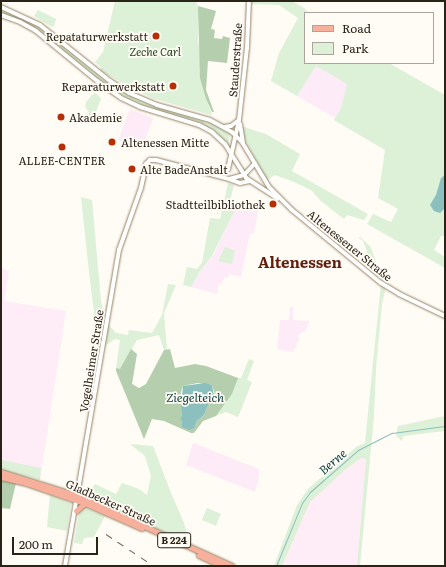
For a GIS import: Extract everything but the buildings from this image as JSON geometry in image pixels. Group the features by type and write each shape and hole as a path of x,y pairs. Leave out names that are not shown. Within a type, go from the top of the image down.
{"main road":[{"name":"Stauderstraße","path":"213,174 221,174 226,171 230,165 239,120 247,55 249,1"},
{"path":"1,7 40,25 91,66 129,93 157,105 196,115 224,127 235,135 245,147"},
{"name":"Altenessener Straße","path":"1,15 20,22 36,32 97,81 122,98 140,107 199,125 212,132 222,141 240,170 250,181 288,207 381,283 399,294 445,316"},
{"path":"224,127 231,126 239,120 245,147"},
{"path":"233,145 240,144 245,147"},
{"name":"Altenessener Straße","path":"245,147 269,187 288,207"},
{"name":"Vogelheimer Straße","path":"65,566 76,511 118,250 141,188 147,162 156,160 213,174"},
{"path":"229,179 244,175 255,163"},
{"path":"240,170 249,171"},
{"path":"213,174 240,183 250,181"},
{"name":"Gladbecker Straße","path":"1,472 78,498 232,566"},
{"name":"Gladbecker Straße","path":"1,477 78,498 85,503 223,566"},
{"path":"76,511 85,503"}],"shaded area":[{"path":"316,66 348,84 341,108 335,118 297,96"},
{"path":"130,109 153,118 142,149 118,140"},
{"path":"257,203 257,207 259,207 254,233 250,233 241,277 229,274 228,278 225,277 221,284 219,284 217,294 191,287 200,271 213,256 237,205"},
{"path":"1,268 9,271 4,301 66,311 40,480 1,470"},
{"path":"290,307 293,307 293,320 310,321 304,333 301,332 298,337 300,339 293,352 277,349 280,320 289,320"},
{"path":"193,443 259,469 259,477 255,492 186,465"},
{"path":"361,458 366,459 357,566 282,566 310,502 345,470"}],"green space":[{"name":"Zeche Carl","path":"115,1 196,1 199,10 198,40 206,99 212,114 211,115 152,98 100,71 101,67 95,62 103,52"},
{"path":"249,1 292,1 308,12 304,12 304,64 391,64 445,95 445,236 441,236 434,250 445,257 445,268 367,224 373,214 391,222 398,209 378,198 385,150 334,120 341,108 347,84 316,66 297,96 271,81 279,53 298,18 279,5 249,4"},
{"path":"198,6 216,11 211,29 215,30 214,38 222,39 223,36 230,38 227,63 208,61 206,90 214,112 212,112 206,99 200,78"},
{"path":"1,8 31,20 128,94 156,106 215,124 230,133 228,145 212,130 199,124 155,111 117,94 38,32 1,14"},
{"path":"38,10 56,19 54,26 52,27 34,16"},
{"path":"94,93 101,99 95,114 90,118 87,117 89,113 85,106 86,102"},
{"path":"241,126 266,134 300,154 292,171 368,214 364,220 347,215 344,219 321,201 311,190 294,182 275,175 267,180 243,137"},
{"path":"228,183 234,185 229,205 237,206 212,256 200,271 191,287 183,285 187,267 197,269 202,263 210,218 220,219"},
{"path":"81,197 92,200 101,301 103,309 105,310 102,330 100,331 96,327"},
{"path":"360,237 371,247 381,277 373,271 372,264 363,241 359,238"},
{"path":"225,247 235,251 232,264 218,261"},
{"path":"381,283 386,287 382,304 376,368 374,416 360,566 357,566 366,459 361,458 345,470 310,502 282,566 274,566 297,505 308,489 356,447 365,443"},
{"path":"168,284 176,285 164,313 167,349 164,350 159,335 137,340 120,370 116,368 120,340 115,339 102,348 107,323 116,333 128,335 129,330 152,333 162,315"},
{"path":"131,349 137,354 132,384 139,388 146,384 164,350 170,349 175,368 195,364 206,366 238,378 232,394 216,416 203,421 194,433 164,421 152,419 144,439 116,371 116,368 120,369","holes":["198,383 212,385 216,398 210,401 204,415 196,422 182,416 181,392 183,386"]},
{"path":"249,359 254,361 247,380 252,382 238,417 226,412 216,416 232,394 236,380 241,378"},
{"path":"445,416 445,431 403,436 402,441 396,436 398,426"},
{"path":"130,444 153,446 184,523 190,544 82,494 79,488 91,491 95,484 116,494 122,483 139,489 147,495 151,476 145,456"},
{"path":"1,460 41,468 40,480 1,470"},
{"path":"1,479 16,483 10,509 1,508"},
{"path":"50,495 71,503 67,531 47,527"},
{"path":"83,507 105,516 94,537 84,538 82,544 74,543 79,513"},
{"path":"207,508 221,514 216,526 202,520"}],"water":[{"path":"445,175 445,208 440,213 434,211 430,205 436,195 441,178"},
{"name":"Ziegelteich","path":"205,383 212,385 215,401 210,401 204,415 196,422 194,428 189,430 182,427 182,421 180,419 182,416 181,406 183,386"}],"waterway":[{"name":"Berne","path":"276,566 302,503 310,492 358,450 392,433 445,426"}],"railway":[{"path":"106,534 154,566"}],"place":[{"name":"Repataturwerkstatt","path":"156,36"},
{"name":"Reparaturwerkstatt","path":"173,86"},
{"name":"Akademie","path":"61,117"},
{"name":"Altenessen Mitte","path":"112,142"},
{"name":"ALLEE-CENTER","path":"62,147"},
{"name":"Alte BadeAnstalt","path":"132,169"},
{"name":"Stadtteilbibliothek","path":"273,204"}],"district":[{"name":"Altenessen","path":"300,262"}]}
